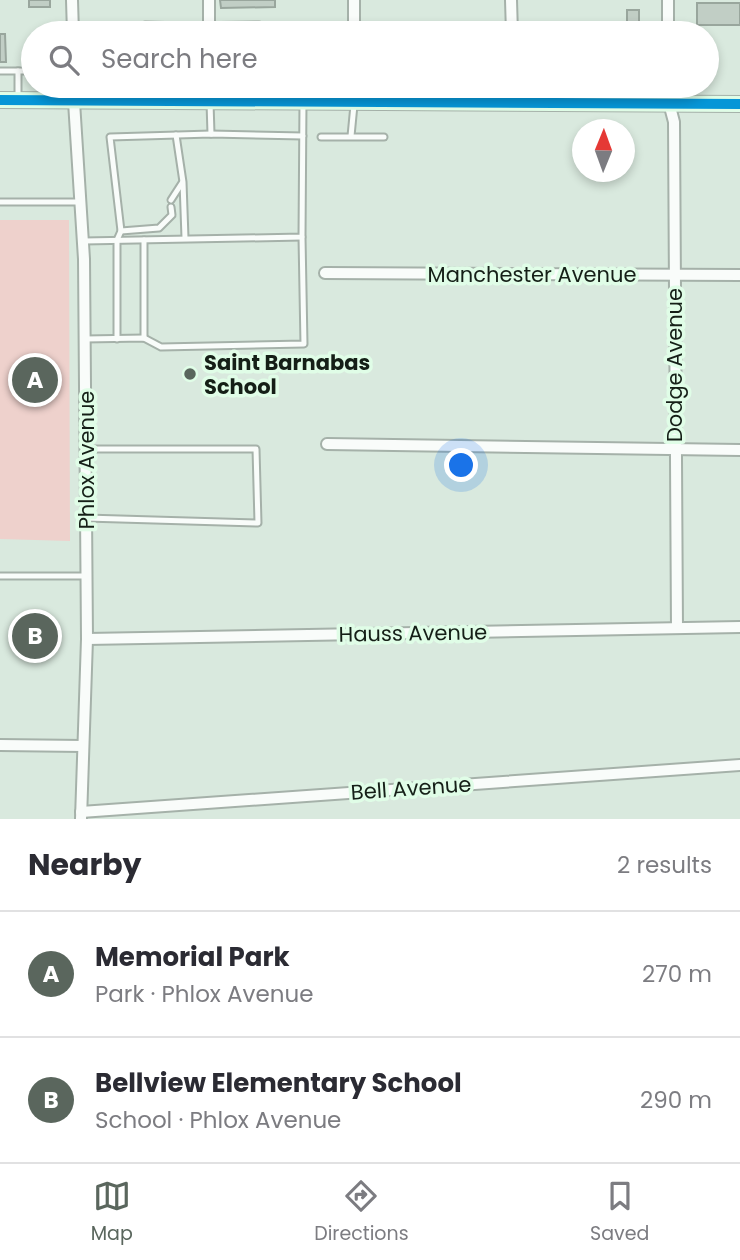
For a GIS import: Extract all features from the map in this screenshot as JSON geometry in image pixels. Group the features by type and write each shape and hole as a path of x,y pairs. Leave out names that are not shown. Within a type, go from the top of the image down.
{"main road":[{"path":"0,100 740,104"}],"street":[{"path":"72,0 73,21"},
{"path":"209,0 209,21"},
{"path":"354,0 354,21"},
{"path":"511,0 512,21"},
{"path":"668,0 668,21"},
{"name":"Phlox Avenue","path":"73,98 84,242 87,639 81,816"},
{"path":"513,98 513,103"},
{"name":"Dodge Avenue","path":"669,98 674,122 677,628"},
{"name":"Manchester Avenue","path":"325,273 740,275"},
{"path":"327,444 740,450"},
{"name":"Hauss Avenue","path":"87,639 740,627"},
{"path":"0,745 83,746"},
{"name":"Bell Avenue","path":"81,816 740,765"}],"lane":[{"path":"0,71 18,71 18,100"},
{"path":"102,98 102,102"},
{"path":"176,98 176,102"},
{"path":"270,98 270,102"},
{"path":"330,98 331,102"},
{"path":"210,102 211,134"},
{"path":"85,339 144,338 161,347 304,344 303,102"},
{"path":"351,136 355,102"},
{"path":"117,339 117,240 121,231 110,137 211,134 303,136"},
{"path":"176,135 183,182 186,238"},
{"path":"320,137 384,137"},
{"path":"121,231 159,229 172,215 171,203 183,182"},
{"path":"0,202 81,202"},
{"path":"84,242 302,237"},
{"path":"144,240 144,338"},
{"path":"86,449 256,449 258,523 86,518"},
{"path":"0,576 86,576"}],"shaded area":[{"path":"0,220 69,220 70,541 0,539"}],"building":[{"path":"29,0 50,0 50,7 29,7"},
{"path":"220,0 275,0 275,7 221,8"},
{"path":"697,3 740,3 740,25 697,21"},
{"path":"627,10 639,10 639,21 627,21"},
{"path":"0,34 5,34 6,62 0,62"}],"transit line":[{"path":"0,100 740,104"}],"place":[{"name":"Saint Barnabas School","path":"190,374"},
{"name":"Memorial Park","path":"35,380"},
{"name":"Bellview Elementary School","path":"35,636"}]}
